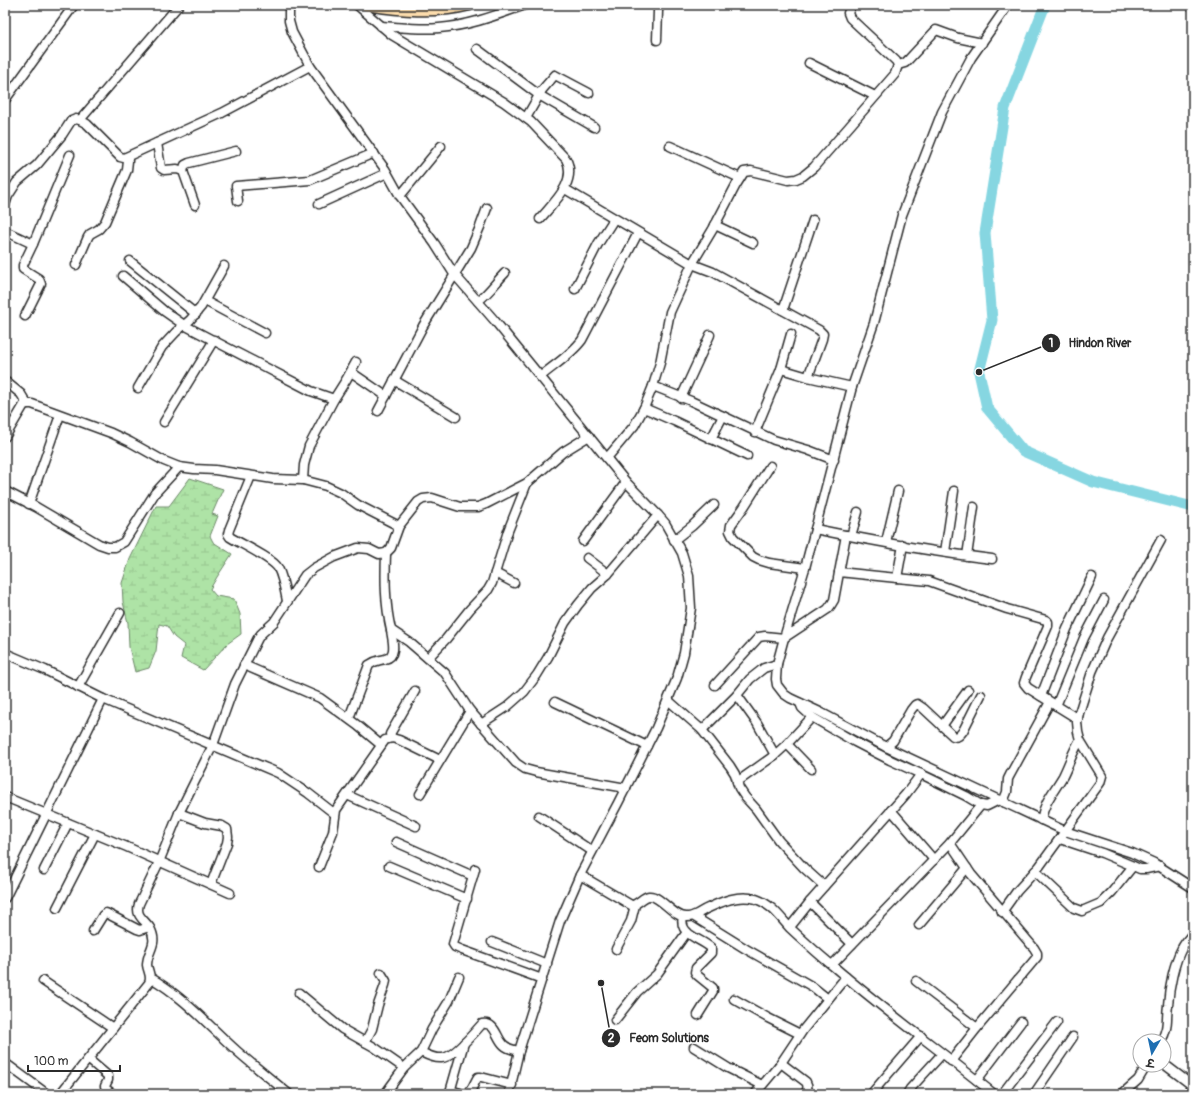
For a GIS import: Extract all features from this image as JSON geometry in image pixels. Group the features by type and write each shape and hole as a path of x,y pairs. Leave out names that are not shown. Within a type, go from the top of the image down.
{"main road":[{"path":"365,5 395,10 433,11 470,5"}],"street":[{"path":"5,100 74,5"},
{"path":"80,120 179,5"},
{"path":"289,5 292,32 310,66 374,154 400,196 435,244 454,274 478,301 626,482 665,523 682,553 689,576 692,608 684,653 677,678 647,746 580,875 560,921 519,1051 510,1094"},
{"path":"357,5 392,35 504,102 526,118 566,159 570,171 565,189 540,219"},
{"path":"381,26 440,28 481,21 525,5"},
{"path":"657,40 659,5"},
{"path":"850,5 848,16 896,61 898,65"},
{"path":"1008,5 971,58 942,112 902,214 874,323 852,387 805,568 784,638 776,679 780,690 790,698 820,712 886,748 1065,831 1132,853 1160,866 1193,888"},
{"path":"898,65 905,63 936,30 958,38 982,43"},
{"path":"477,49 539,95 594,127"},
{"path":"809,63 875,96"},
{"path":"607,458 634,426 644,408 660,363 670,312 692,264 744,172 747,171 788,180 803,176 814,167 895,74 898,65"},
{"path":"5,205 8,196 17,182 37,165 62,135 71,121 76,119 87,124 120,157 124,158 222,114 310,66"},
{"path":"526,118 539,95 555,75 588,93"},
{"path":"158,143 161,168 164,170 177,168 183,171"},
{"path":"400,196 441,146"},
{"path":"670,146 740,178"},
{"path":"196,205 183,171 185,165 236,151"},
{"path":"238,202 236,186 310,180 374,154"},
{"path":"25,316 41,284 38,279 23,269 23,267 70,155"},
{"path":"76,265 90,234 105,222 127,170 127,157"},
{"path":"319,204 387,173"},
{"path":"565,189 692,264 714,272 819,330 823,334 822,339 808,377"},
{"path":"378,411 423,326 471,248 487,208"},
{"path":"575,289 598,244 614,219"},
{"path":"783,310 813,220"},
{"path":"715,225 754,243"},
{"path":"5,231 33,244"},
{"path":"540,377 576,347 582,340 638,233"},
{"path":"130,261 196,314"},
{"path":"138,388 162,347 196,314 205,301 224,266"},
{"path":"478,301 490,291 505,273"},
{"path":"123,276 164,311 184,325 311,391 334,399"},
{"path":"205,301 265,333"},
{"path":"755,432 781,369 792,334"},
{"path":"682,398 710,335"},
{"path":"164,422 214,340"},
{"path":"303,480 304,465 309,446 356,362"},
{"path":"781,369 852,387"},
{"path":"351,372 386,396"},
{"path":"394,380 456,417"},
{"path":"5,381 21,394 27,404"},
{"path":"653,386 774,440 808,450 834,460"},
{"path":"5,437 24,406 27,404 32,404 111,433 164,461 179,467 215,470 273,479 303,480 326,486 341,493 358,505 399,526"},
{"path":"644,408 747,456"},
{"path":"29,504 60,415"},
{"path":"711,439 723,416"},
{"path":"60,1094 149,983 151,978 147,966 154,944 153,936 149,927 138,913 139,904 159,862 179,813 213,745 235,684 244,665 258,638 274,622 305,575 314,568 334,557 358,548 369,549 379,554 386,553 391,548 399,526 418,502 423,499 432,498 460,507 478,507 491,502 527,483 563,452 589,436"},
{"path":"770,466 731,525 730,531 733,537 753,557 759,560 805,568"},
{"path":"5,491 99,544 108,547 115,547 124,542 155,493 179,467"},
{"path":"251,476 228,534 230,537 269,560 277,567 287,601"},
{"path":"583,541 626,482"},
{"path":"428,658 488,590 492,583 508,531 527,483"},
{"path":"886,542 898,491"},
{"path":"945,552 954,491"},
{"path":"674,540 692,526 714,505"},
{"path":"967,556 974,507"},
{"path":"715,685 759,638 765,636 784,638 831,605 834,600 848,536 858,512"},
{"path":"481,724 507,707 524,692 548,658 565,623 592,588 608,574 658,515"},
{"path":"815,529 848,536 992,560"},
{"path":"1002,912 1017,891 1036,871 1100,783 1102,776 1080,740 1078,732 1078,719 1092,672 1107,638 1161,540"},
{"path":"896,578 904,545"},
{"path":"349,718 369,665 373,662 385,659 390,656 393,651 386,604 386,553"},
{"path":"586,558 608,574"},
{"path":"839,572 929,581 1007,609 1046,620 1048,622 1048,626 1024,683 1028,688 1078,719"},
{"path":"496,574 514,583"},
{"path":"1041,696 1067,629 1092,577"},
{"path":"800,703 802,708 812,717 855,742 966,796 981,805 987,806 1001,801 1007,792 1008,779 1010,775 1053,704 1084,638 1104,600"},
{"path":"78,686 120,613"},
{"path":"391,630 409,642 445,673 481,724 512,760 525,769 626,788"},
{"path":"5,653 45,670 103,699 278,773 308,793 335,814"},
{"path":"702,730 737,695 750,679 764,668 778,664"},
{"path":"244,665 320,698 349,718 381,745"},
{"path":"942,726 968,690"},
{"path":"392,738 390,734 415,691"},
{"path":"737,695 775,755"},
{"path":"886,748 893,741 917,704 920,705 953,736 959,736 981,695"},
{"path":"5,898 103,699"},
{"path":"668,700 702,730 730,766 735,774 739,788 745,797 756,809 779,841 804,868 824,886"},
{"path":"555,702 647,746"},
{"path":"420,794 470,710"},
{"path":"737,782 775,755 812,717"},
{"path":"320,867 332,832 338,806 385,740 392,738 399,740 440,760"},
{"path":"1041,820 1045,803 1063,776 1074,749 1080,740"},
{"path":"787,744 811,769"},
{"path":"790,927 810,902 906,794 921,774"},
{"path":"347,795 416,826"},
{"path":"5,797 95,834 230,893"},
{"path":"832,965 950,843 981,805"},
{"path":"891,810 934,860"},
{"path":"179,813 208,824 226,827 228,830 227,843 211,884"},
{"path":"539,816 592,851"},
{"path":"44,870 68,823"},
{"path":"57,908 95,834"},
{"path":"1060,839 1102,853 1132,866 1140,868 1160,866"},
{"path":"396,842 474,873 453,940 455,947 542,979"},
{"path":"950,843 967,868 1037,953 1036,957 951,1060"},
{"path":"389,866 466,899"},
{"path":"1036,871 1074,908 1082,910 1104,900 1132,866"},
{"path":"919,925 967,868"},
{"path":"580,875 631,905 636,905"},
{"path":"616,949 631,921 636,905 646,897 655,897 675,913 683,917 693,916 731,899 740,897 748,897 763,902 846,977 994,1094"},
{"path":"810,902 852,944"},
{"path":"93,931 106,913 140,930 149,927"},
{"path":"128,925 134,913 138,913"},
{"path":"693,916 746,949 813,987 828,999"},
{"path":"683,917 682,922 687,932 691,936 709,946 711,950 711,953 696,968 695,972 713,988 713,991 698,1015"},
{"path":"615,1020 637,992 657,974 687,932"},
{"path":"1165,1033 1173,974 1182,949 1193,933"},
{"path":"492,942 547,964"},
{"path":"365,1042 372,1029 378,1005 386,986 386,981 381,973"},
{"path":"385,1094 404,1068 421,1052 432,1029 449,1001 459,977"},
{"path":"755,1094 780,1063 800,1034 846,977"},
{"path":"151,978 162,984 176,995 238,1052 289,1094"},
{"path":"43,981 113,1028"},
{"path":"916,981 977,1028"},
{"path":"298,993 342,1029 365,1042 404,1068"},
{"path":"734,999 800,1034"},
{"path":"977,1080 1021,1022"},
{"path":"1002,1094 1057,1022"},
{"path":"421,1052 436,1058 446,1058 464,1043 482,1024 486,1023 490,1024 494,1028 505,1046 519,1051"},
{"path":"871,1094 921,1036"},
{"path":"1034,1094 1073,1037"},
{"path":"449,1093 464,1043"},
{"path":"694,1047 728,1068 762,1085"},
{"path":"907,1094 942,1054"},
{"path":"88,1060 108,1076 108,1080 104,1086 113,1094"},
{"path":"780,1063 806,1082 808,1088 805,1094"},
{"path":"5,1064 46,1094"},
{"path":"1172,1070 1193,1086"},
{"path":"1122,1094 1138,1080 1143,1073"},
{"path":"449,1093 454,1091 464,1094 468,1093 478,1077 512,1085"}],"green space":[{"path":"190,478 223,489 212,514 218,516 210,536 213,542 232,554 210,589 216,596 234,599 240,614 241,634 227,644 203,670 181,658 184,645 174,637 167,626 159,624 156,651 149,668 135,672 129,647 128,623 123,602 122,583 130,559 156,506 169,506"}],"waterway":[{"path":"1045,5 1005,108 985,233 992,320 979,372 987,408 1023,451 1093,482 1193,507"}],"place":[{"name":"Hindon River","path":"979,372"},
{"name":"Feom Solutions","path":"601,983"}]}
